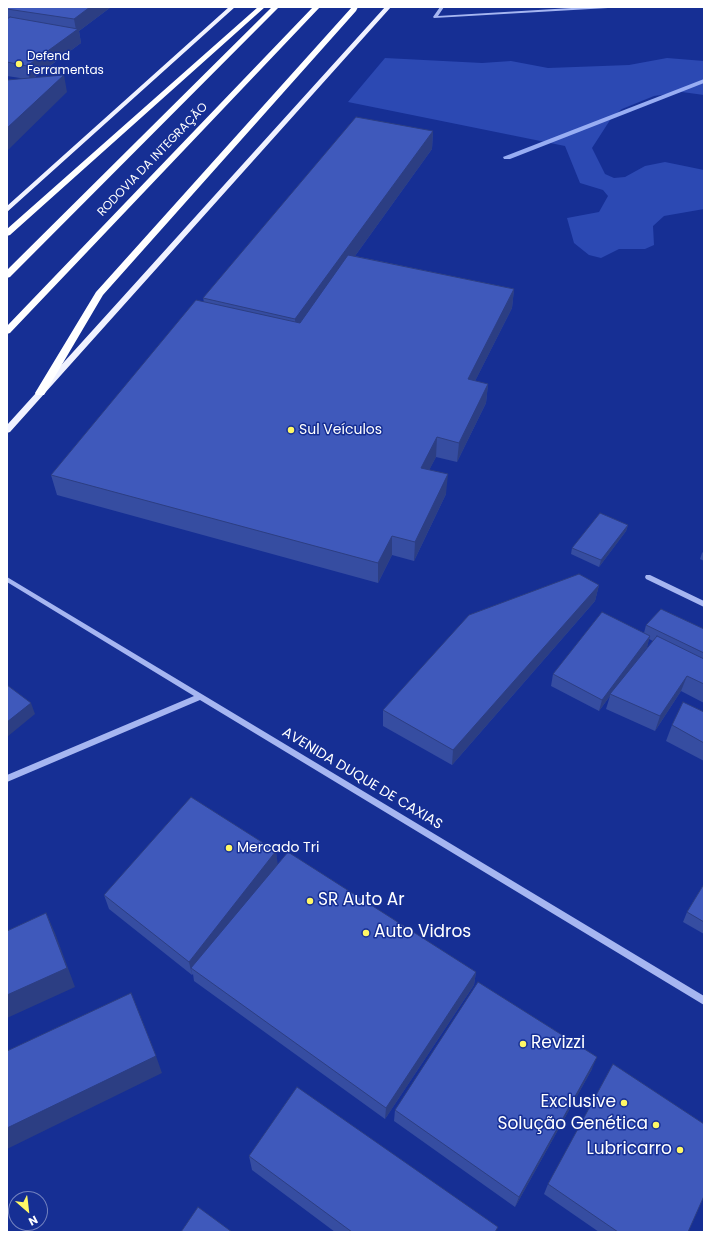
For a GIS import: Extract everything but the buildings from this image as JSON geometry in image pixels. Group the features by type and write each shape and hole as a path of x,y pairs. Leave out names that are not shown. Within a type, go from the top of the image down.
{"highway":[{"path":"7,233 262,7"},
{"name":"RODOVIA DA INTEGRAÇÃO","path":"7,275 276,7"},
{"name":"RODOVIA DA INTEGRAÇÃO","path":"7,330 317,7"},
{"path":"40,393 99,294 354,10 355,7"}],"main road":[{"path":"7,210 232,7"},
{"path":"7,430 388,7"}],"street":[{"path":"442,7 435,17 608,7"},
{"path":"648,577 704,604"},
{"name":"AVENIDA DUQUE DE CAXIAS","path":"7,579 704,1001"},
{"path":"7,779 201,696"}],"shaded area":[{"path":"385,58 482,63 511,61 548,68 629,65 667,58 704,61 704,95 682,92 654,96 622,109 612,117 592,148 605,174 614,178 625,177 645,166 665,162 704,170 704,209 664,216 653,226 654,245 645,249 619,249 601,258 589,255 574,243 567,218 599,212 608,196 603,190 580,183 565,146 348,102"}],"waterway":[{"path":"507,157 704,81"}],"place":[{"name":"Defend Ferramentas","path":"19,64"},
{"name":"Sul Veículos","path":"291,430"},
{"name":"Mercado Tri","path":"229,848"},
{"name":"SR Auto Ar","path":"310,901"},
{"name":"Auto Vidros","path":"366,933"},
{"name":"Revizzi","path":"523,1044"},
{"name":"Exclusive","path":"624,1103"},
{"name":"Solução Genética","path":"656,1125"},
{"name":"Lubricarro","path":"680,1150"}]}
